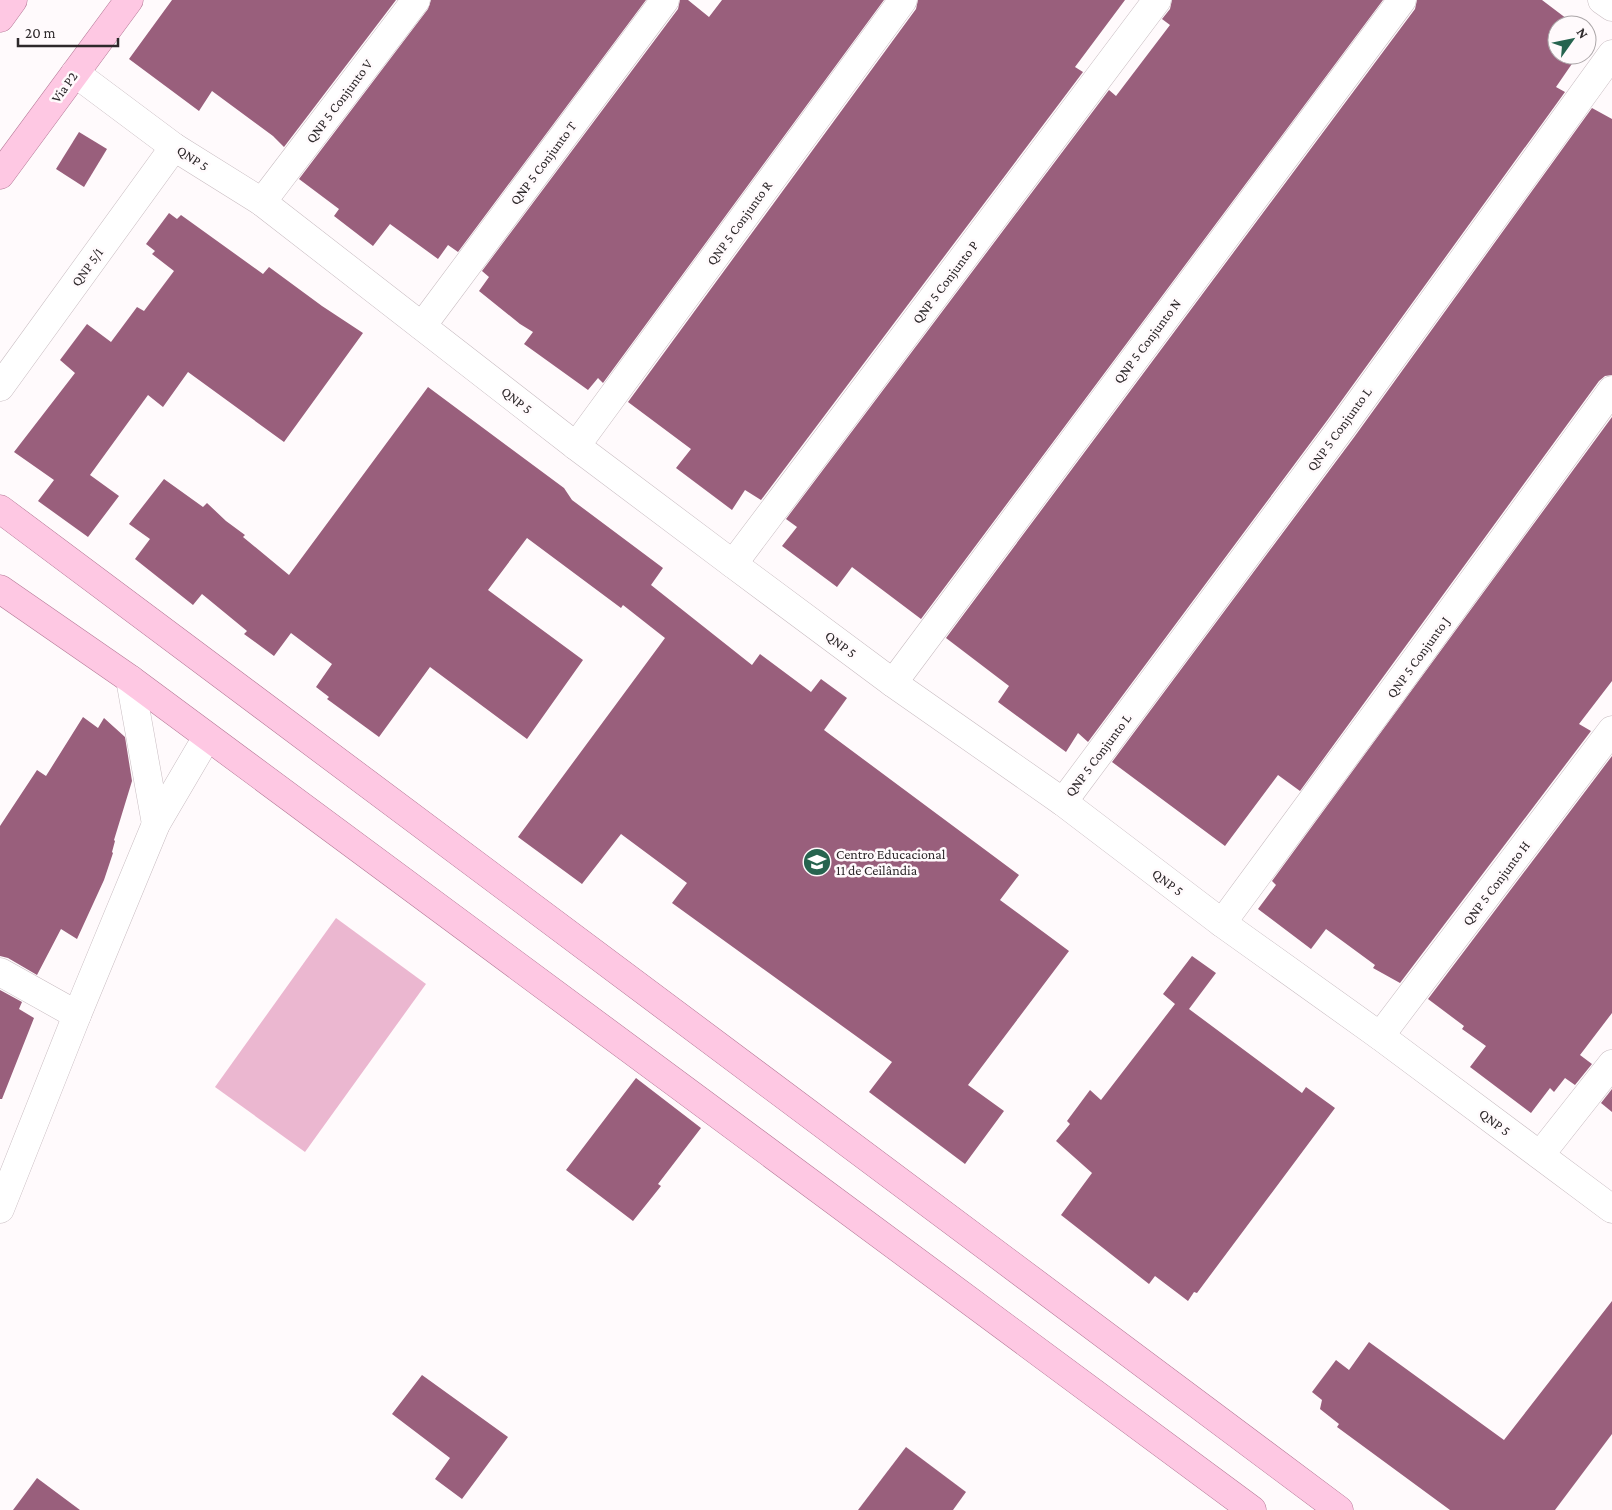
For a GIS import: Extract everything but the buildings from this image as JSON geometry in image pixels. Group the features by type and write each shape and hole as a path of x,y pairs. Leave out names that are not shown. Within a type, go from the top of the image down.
{"main road":[{"path":"0,18 13,0"},
{"name":"Via P2","path":"0,175 129,0"},
{"path":"0,509 1339,1510"},
{"path":"0,589 130,679 1252,1510"}],"street":[{"name":"QNP 5 Conjunto V","path":"262,202 416,0"},
{"name":"QNP 5 Conjunto T","path":"422,326 665,0"},
{"name":"QNP 5 Conjunto R","path":"576,446 903,0"},
{"name":"QNP 5 Conjunto P","path":"732,564 1157,0"},
{"name":"QNP 5 Conjunto N","path":"893,683 1402,0"},
{"path":"1602,0 1612,7"},
{"name":"QNP 5 Conjunto L","path":"1063,802 1342,427 1612,54"},
{"name":"QNP 5","path":"75,73 174,147 262,202 576,446 732,564 893,683 1063,802 1222,923 1380,1036 1612,1209"},
{"name":"QNP 5/1","path":"0,387 174,147"},
{"name":"QNP 5 Conjunto J","path":"1222,923 1612,390"},
{"path":"130,679 156,824"},
{"name":"QNP 5 Conjunto H","path":"1380,1036 1612,730"},
{"path":"0,1209 156,824 207,737"},
{"path":"0,972 77,1015"},
{"path":"1540,1155 1612,1064"}],"shaded area":[{"path":"336,918 426,984 305,1152 215,1087"}],"place":[{"name":"Centro Educacional 11 de Ceilândia","path":"817,862"}]}
